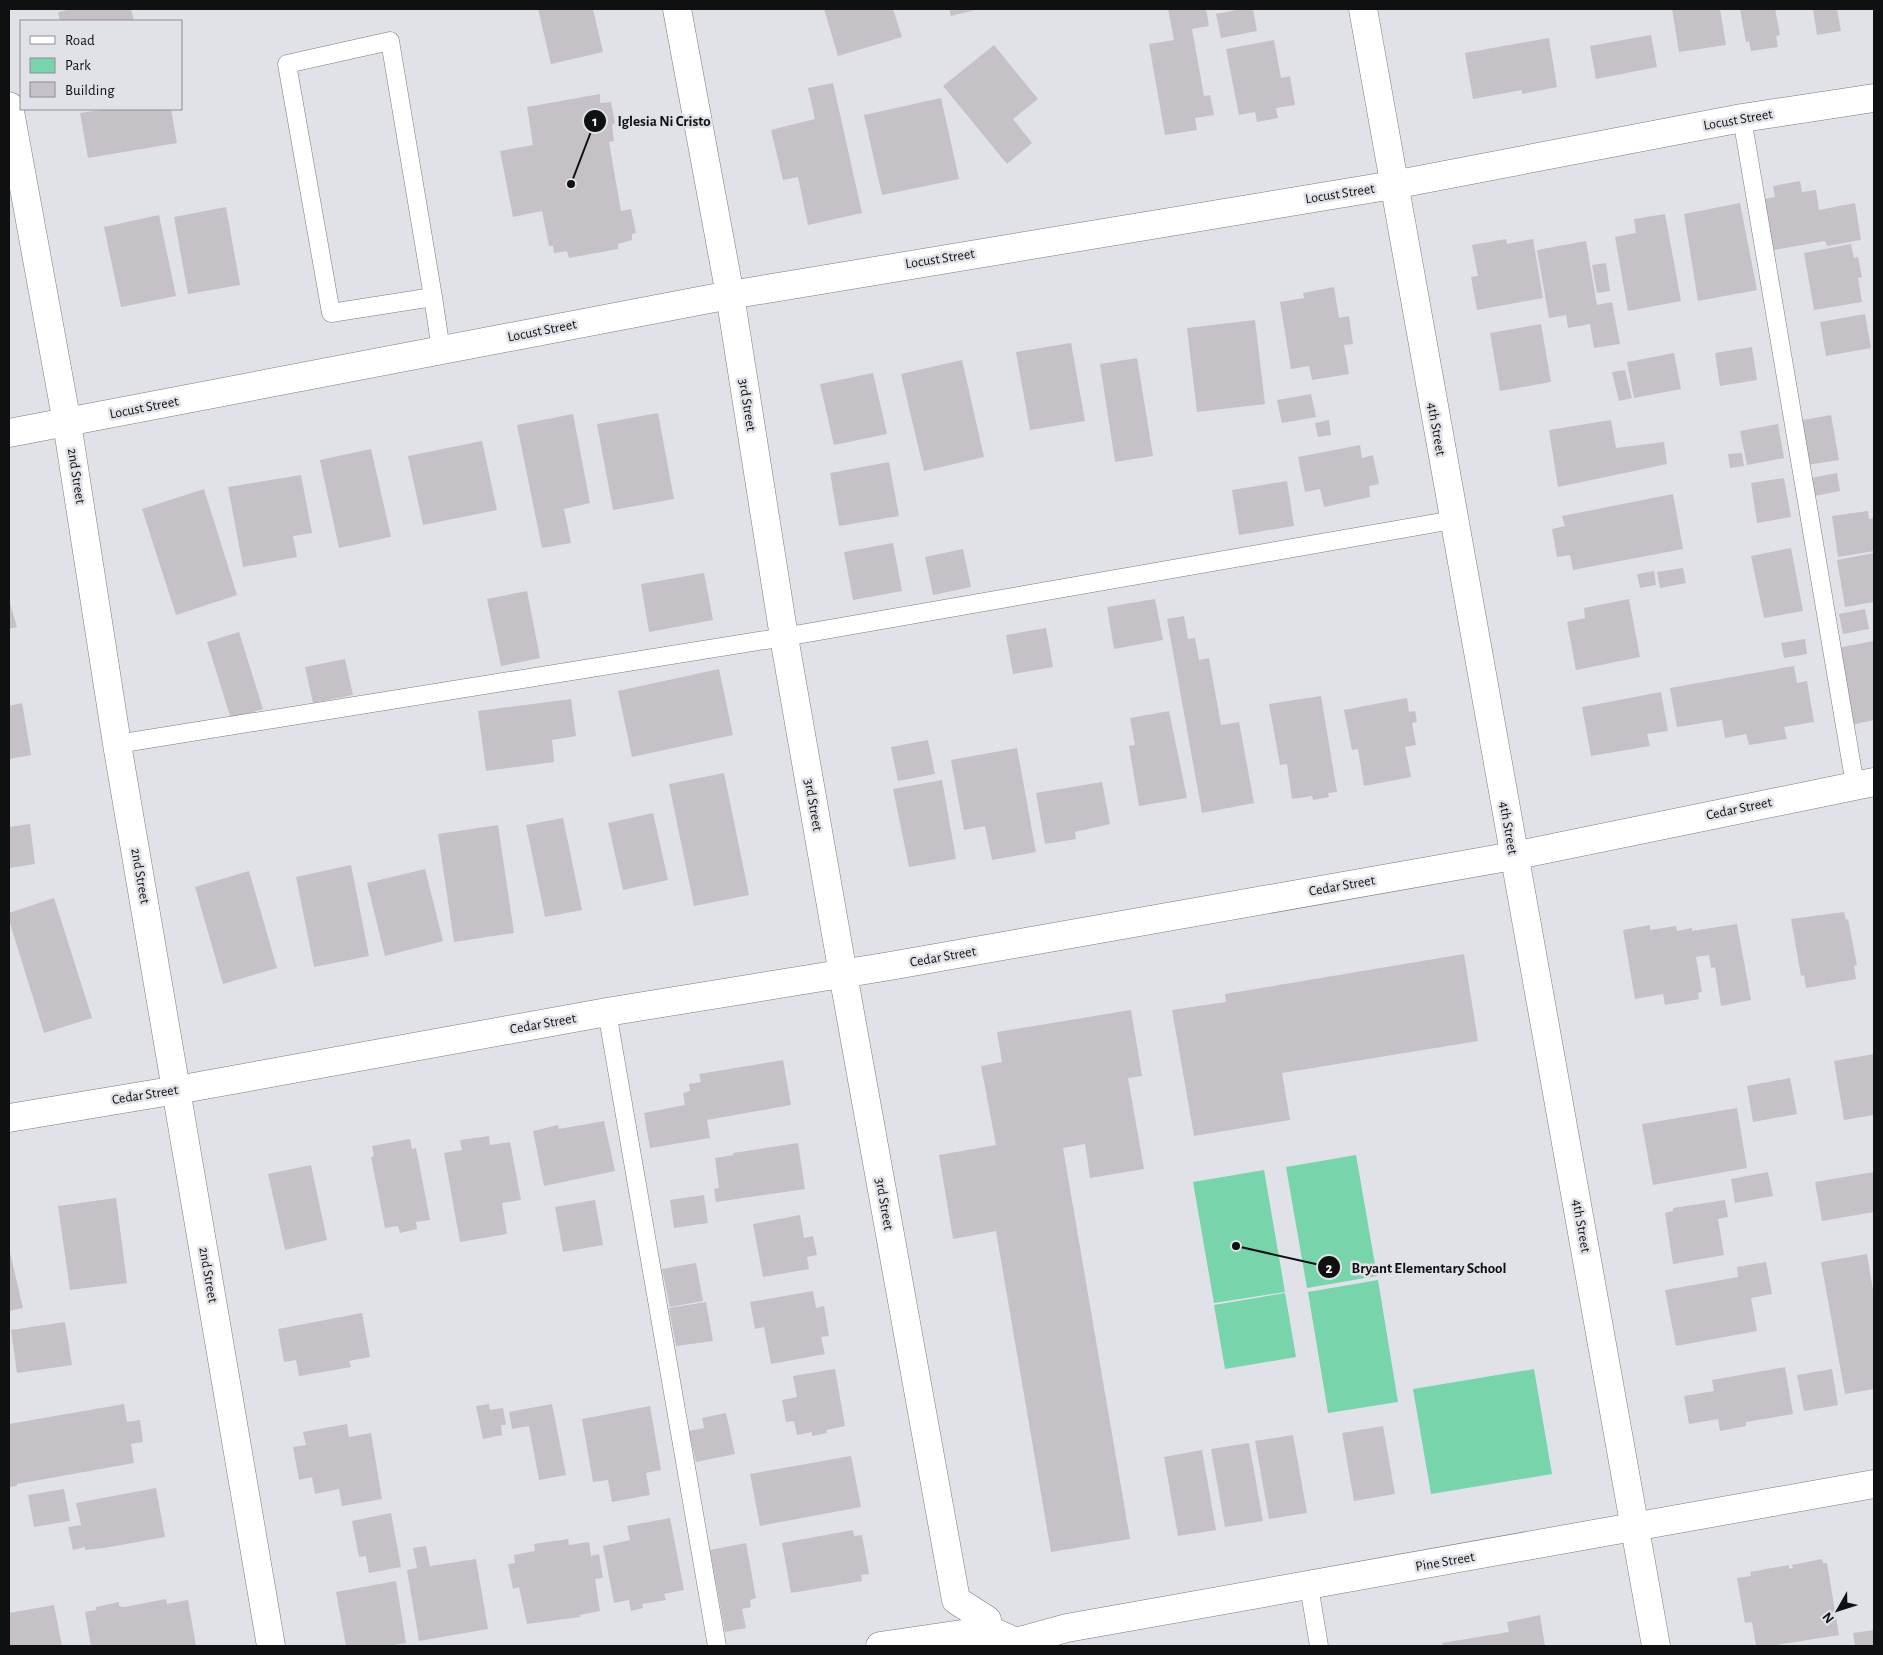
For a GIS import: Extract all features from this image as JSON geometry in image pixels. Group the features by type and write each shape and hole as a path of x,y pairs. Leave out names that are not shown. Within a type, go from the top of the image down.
{"street":[{"name":"3rd Street","path":"677,9 730,295 784,637 843,974 956,1600"},
{"name":"4th Street","path":"1362,9 1452,520 1656,1646"},
{"name":"Locust Street","path":"9,433 730,295 1393,185 1742,118 1874,98"},
{"name":"2nd Street","path":"9,106 67,423 117,744 271,1646"},
{"name":"Cedar Street","path":"9,1118 177,1090 606,1012 843,974 1513,856 1865,783"},
{"name":"Pine Street","path":"880,1646 941,1641 1003,1641 1874,1484"},
{"path":"941,1641 937,1623 956,1600 987,1620 1003,1641"}],"lane":[{"path":"433,297 331,313 287,64 390,41 433,297 441,350"},
{"path":"1742,118 1865,783"},
{"path":"117,744 784,637 1452,520"},
{"path":"606,1012 716,1646"},
{"path":"1309,1586 1319,1646"}],"green space":[{"path":"1356,1155 1377,1276 1307,1288 1286,1167"},
{"path":"1264,1170 1285,1292 1214,1303 1193,1182"},
{"path":"1378,1280 1398,1402 1328,1413 1308,1292"},
{"path":"1285,1293 1296,1357 1225,1369 1214,1305"},
{"path":"1534,1369 1552,1474 1431,1494 1413,1389"}],"building":[{"path":"72,9 131,9 134,20 60,20 58,12"},
{"path":"538,9 593,9 603,52 551,64"},
{"path":"824,9 893,9 902,37 838,56"},
{"path":"949,9 979,9 951,16"},
{"path":"1168,9 1206,9 1209,26 1192,29 1204,96 1210,95 1214,115 1195,118 1197,130 1165,135 1149,44 1174,40"},
{"path":"1253,9 1257,31 1221,38 1216,14"},
{"path":"1672,9 1720,9 1726,45 1679,52"},
{"path":"1740,9 1775,9 1780,35 1776,36 1778,47 1751,51 1749,41 1746,42"},
{"path":"1813,9 1837,9 1841,31 1817,35"},
{"path":"1651,35 1657,67 1596,79 1590,46"},
{"path":"1549,38 1557,87 1522,94 1522,90 1473,99 1465,53"},
{"path":"1274,40 1281,78 1290,76 1295,105 1276,108 1278,118 1257,122 1255,112 1239,115 1226,49"},
{"path":"994,45 1038,99 1013,119 1032,143 1007,164 943,86"},
{"path":"833,83 862,213 808,225 798,177 783,180 771,130 815,119 808,88"},
{"path":"600,94 600,103 611,102 615,123 612,125 614,141 609,142 621,211 631,209 636,233 632,234 632,240 618,244 618,249 569,258 567,251 554,253 553,246 549,246 542,211 513,217 500,151 533,145 527,107"},
{"path":"941,98 959,179 882,195 864,115"},
{"path":"101,110 171,110 177,143 88,158 80,113"},
{"path":"1800,181 1802,192 1816,190 1819,210 1855,203 1861,240 1827,246 1825,241 1768,251 1759,200 1775,197 1773,186"},
{"path":"1740,203 1757,290 1698,301 1684,214"},
{"path":"226,207 240,285 188,294 174,217"},
{"path":"1665,214 1681,301 1628,311 1615,237 1636,233 1634,219"},
{"path":"159,215 176,296 121,307 104,227"},
{"path":"1506,239 1507,244 1533,239 1543,298 1477,310 1471,277 1478,276 1472,245"},
{"path":"1586,241 1597,305 1612,302 1620,344 1594,348 1590,324 1568,328 1566,315 1549,318 1537,250"},
{"path":"1851,244 1854,258 1858,257 1862,277 1858,278 1862,302 1814,310 1804,253"},
{"path":"1606,263 1610,291 1597,293 1592,265"},
{"path":"1334,287 1339,318 1349,316 1353,344 1344,345 1349,374 1312,380 1309,366 1291,369 1280,302 1304,298 1303,293"},
{"path":"1865,314 1871,348 1826,356 1820,322"},
{"path":"1255,320 1265,404 1197,412 1187,328"},
{"path":"1541,324 1551,382 1500,391 1490,333"},
{"path":"1071,343 1085,421 1030,430 1016,352"},
{"path":"1752,347 1757,380 1720,386 1715,353"},
{"path":"1674,353 1681,389 1634,398 1627,362"},
{"path":"1137,358 1153,456 1115,462 1100,364"},
{"path":"962,360 984,457 924,471 901,374"},
{"path":"1625,370 1632,398 1619,401 1612,372"},
{"path":"873,373 887,434 834,445 820,384"},
{"path":"1311,394 1316,417 1282,423 1277,400"},
{"path":"658,413 674,499 613,510 597,424"},
{"path":"573,414 590,503 564,509 571,543 542,548 517,425"},
{"path":"1831,415 1839,460 1807,465 1798,421"},
{"path":"1329,420 1331,435 1318,437 1315,423"},
{"path":"1611,420 1616,448 1664,442 1667,464 1558,487 1549,430"},
{"path":"1778,424 1784,458 1747,465 1740,431"},
{"path":"482,441 497,510 423,525 408,456"},
{"path":"1360,445 1362,458 1373,455 1379,484 1369,486 1370,497 1324,507 1320,489 1305,492 1298,457"},
{"path":"371,449 391,537 339,548 320,460"},
{"path":"1742,453 1744,466 1730,468 1728,454"},
{"path":"889,462 899,516 839,526 830,473"},
{"path":"1837,473 1840,491 1814,496 1811,478"},
{"path":"301,475 312,533 293,536 297,557 243,567 228,487"},
{"path":"1784,478 1791,517 1757,523 1751,483"},
{"path":"1287,481 1294,526 1239,535 1232,490"},
{"path":"204,489 237,595 176,615 142,509"},
{"path":"1673,494 1683,549 1573,570 1570,555 1557,557 1552,529 1565,526 1562,516"},
{"path":"1868,511 1869,519 1874,518 1874,551 1838,557 1832,516"},
{"path":"893,543 902,591 853,600 844,552"},
{"path":"1791,548 1803,611 1764,618 1751,556"},
{"path":"963,549 971,587 933,595 925,557"},
{"path":"1874,553 1874,602 1845,607 1837,560"},
{"path":"1683,568 1686,583 1660,588 1657,572"},
{"path":"1654,571 1656,585 1640,588 1637,574"},
{"path":"704,573 713,620 649,632 641,584"},
{"path":"527,591 540,658 501,666 487,599"},
{"path":"1155,599 1163,640 1114,649 1107,607"},
{"path":"1629,599 1640,657 1576,670 1567,622 1585,618 1584,608"},
{"path":"9,600 17,627 9,629"},
{"path":"1865,609 1869,629 1843,634 1839,614"},
{"path":"1184,616 1188,639 1195,638 1199,660 1209,658 1221,725 1239,722 1254,803 1202,813 1167,619"},
{"path":"1046,628 1053,667 1013,674 1006,635"},
{"path":"239,632 263,709 231,719 207,642"},
{"path":"1805,639 1807,654 1784,658 1781,643"},
{"path":"1874,641 1874,720 1851,725 1837,648"},
{"path":"345,659 353,695 313,703 305,667"},
{"path":"1794,666 1797,683 1807,681 1814,722 1784,727 1787,739 1749,745 1746,734 1725,738 1722,720 1677,727 1670,688"},
{"path":"719,669 733,735 632,757 618,691"},
{"path":"1661,692 1668,731 1647,734 1650,746 1591,756 1582,707"},
{"path":"1321,696 1337,792 1328,793 1329,797 1313,800 1312,796 1292,799 1287,764 1280,765 1269,704"},
{"path":"1407,698 1409,712 1415,711 1417,722 1412,723 1416,745 1405,747 1411,777 1364,786 1358,749 1352,750 1344,710"},
{"path":"571,699 576,736 552,740 554,762 486,771 478,711"},
{"path":"22,703 31,755 9,759 9,706"},
{"path":"1169,711 1187,798 1139,806 1129,746 1135,745 1130,718"},
{"path":"928,740 935,774 898,781 891,747"},
{"path":"1017,748 1036,852 992,860 985,826 964,830 951,760"},
{"path":"724,773 749,895 694,906 669,784"},
{"path":"942,780 956,859 909,867 893,789"},
{"path":"1102,782 1110,824 1075,832 1076,839 1045,844 1036,793"},
{"path":"653,813 668,880 623,890 608,823"},
{"path":"563,818 582,910 545,917 526,825"},
{"path":"30,824 35,864 9,868 9,827"},
{"path":"498,825 514,933 454,942 438,834"},
{"path":"351,865 369,956 314,967 296,877"},
{"path":"425,869 443,941 385,956 367,883"},
{"path":"249,871 277,968 223,984 195,887"},
{"path":"54,898 92,1018 44,1033 9,920 9,913"},
{"path":"1844,912 1846,920 1848,919 1857,965 1854,966 1856,979 1806,988 1804,975 1801,976 1791,919"},
{"path":"1737,924 1751,1000 1721,1006 1715,967 1711,968 1709,955 1696,957 1702,992 1698,993 1699,999 1665,1005 1663,994 1635,999 1623,930 1650,925 1650,930 1676,926 1677,931 1692,928 1692,931"},
{"path":"1464,954 1478,1041 1282,1073 1290,1120 1194,1136 1172,1010 1226,1002 1225,994"},
{"path":"1131,1010 1142,1076 1128,1078 1144,1169 1090,1178 1085,1144 1063,1148 1130,1539 1051,1552 996,1231 953,1239 939,1155 996,1145 981,1066 1002,1062 997,1032"},
{"path":"1874,1054 1874,1115 1844,1120 1834,1061"},
{"path":"783,1060 791,1105 707,1120 710,1138 650,1148 644,1113 685,1105 683,1093 690,1091 689,1084 701,1082 699,1074"},
{"path":"1790,1078 1797,1114 1753,1122 1747,1086"},
{"path":"1737,1108 1747,1168 1653,1185 1642,1124"},
{"path":"604,1121 615,1171 544,1186 533,1131 558,1125 559,1129"},
{"path":"489,1136 490,1145 510,1142 521,1200 502,1203 507,1234 460,1242 444,1153 462,1150 460,1140"},
{"path":"410,1139 412,1149 416,1148 430,1220 416,1222 417,1229 400,1233 398,1226 385,1228 371,1157 374,1156 372,1146"},
{"path":"798,1143 805,1189 716,1202 714,1189 719,1188 715,1158 734,1155 733,1153"},
{"path":"311,1165 327,1240 285,1250 268,1174"},
{"path":"1768,1172 1773,1196 1735,1203 1731,1179"},
{"path":"1874,1172 1874,1212 1822,1221 1815,1182"},
{"path":"704,1195 708,1223 674,1228 670,1200"},
{"path":"116,1198 127,1283 70,1290 58,1206"},
{"path":"595,1200 603,1245 563,1252 555,1207"},
{"path":"1725,1200 1728,1217 1718,1219 1724,1255 1673,1264 1665,1213 1673,1211 1673,1208"},
{"path":"800,1215 804,1238 813,1236 817,1255 807,1257 809,1269 763,1277 753,1224"},
{"path":"9,1248 23,1308 9,1311"},
{"path":"1867,1254 1874,1296 1874,1389 1845,1394 1821,1262"},
{"path":"1766,1262 1772,1294 1751,1298 1757,1331 1676,1346 1665,1290 1738,1277 1737,1267"},
{"path":"696,1263 703,1301 670,1307 662,1269"},
{"path":"813,1291 816,1308 824,1306 829,1336 821,1337 825,1354 771,1364 764,1327 755,1329 750,1302"},
{"path":"706,1302 713,1341 676,1346 669,1308"},
{"path":"362,1313 370,1357 349,1361 351,1367 299,1376 296,1360 284,1362 278,1329"},
{"path":"65,1322 72,1365 17,1373 11,1330"},
{"path":"1785,1367 1793,1414 1746,1422 1746,1426 1720,1431 1718,1419 1689,1424 1684,1396 1714,1391 1712,1380"},
{"path":"835,1369 845,1426 826,1430 827,1433 812,1436 812,1432 797,1435 794,1421 786,1422 782,1400 797,1397 793,1376"},
{"path":"1832,1369 1838,1405 1804,1411 1797,1375"},
{"path":"124,1404 127,1422 140,1420 143,1442 131,1444 134,1463 9,1487 9,1424"},
{"path":"489,1404 490,1410 503,1408 506,1425 501,1425 502,1435 483,1439 476,1406"},
{"path":"552,1404 566,1475 539,1480 529,1426 512,1429 509,1412"},
{"path":"650,1406 661,1470 646,1473 650,1495 612,1502 608,1480 593,1482 582,1419"},
{"path":"726,1413 735,1454 696,1462 689,1431 704,1428 702,1418"},
{"path":"347,1424 349,1437 371,1433 382,1499 342,1506 339,1489 315,1494 312,1477 299,1480 293,1447 306,1445 303,1432"},
{"path":"1383,1426 1395,1494 1354,1501 1342,1433"},
{"path":"1293,1435 1307,1513 1269,1519 1255,1441"},
{"path":"1249,1443 1263,1521 1225,1527 1211,1449"},
{"path":"1202,1450 1216,1530 1178,1536 1164,1457"},
{"path":"851,1456 861,1507 760,1526 750,1474"},
{"path":"156,1488 165,1537 104,1548 85,1550 85,1547 73,1550 68,1527 81,1525 76,1503"},
{"path":"64,1489 70,1521 34,1527 28,1495"},
{"path":"391,1513 401,1567 369,1573 366,1556 359,1557 352,1521"},
{"path":"670,1518 684,1590 664,1594 666,1600 642,1604 643,1608 631,1611 629,1600 614,1603 603,1546 630,1540 627,1526"},
{"path":"853,1530 854,1536 862,1535 869,1574 861,1575 862,1581 791,1593 782,1543"},
{"path":"568,1539 569,1545 589,1542 591,1556 599,1554 603,1578 595,1579 600,1611 580,1615 580,1617 527,1624 519,1587 513,1589 508,1564 515,1563 514,1555 535,1551 534,1544"},
{"path":"746,1543 756,1598 750,1600 751,1607 742,1609 746,1628 725,1632 710,1550"},
{"path":"426,1546 430,1566 476,1559 488,1629 419,1641 407,1570 417,1568 413,1548"},
{"path":"1822,1559 1823,1563 1827,1563 1839,1635 1771,1646 1756,1646 1752,1622 1745,1623 1737,1578 1751,1576 1750,1572 1789,1565 1789,1569 1793,1568 1792,1565"},
{"path":"396,1581 406,1643 389,1646 346,1646 336,1592"},
{"path":"166,1599 167,1604 188,1600 196,1646 91,1646 85,1612 96,1610 96,1607 119,1602 119,1606 124,1607"},
{"path":"54,1605 62,1646 9,1646 9,1613"},
{"path":"1540,1615 1545,1646 1443,1646 1442,1643 1509,1632 1507,1622"},
{"path":"1874,1630 1874,1646 1855,1646 1853,1633"}],"place":[{"name":"Iglesia Ni Cristo","path":"571,184"},
{"name":"Bryant Elementary School","path":"1236,1246"}]}
